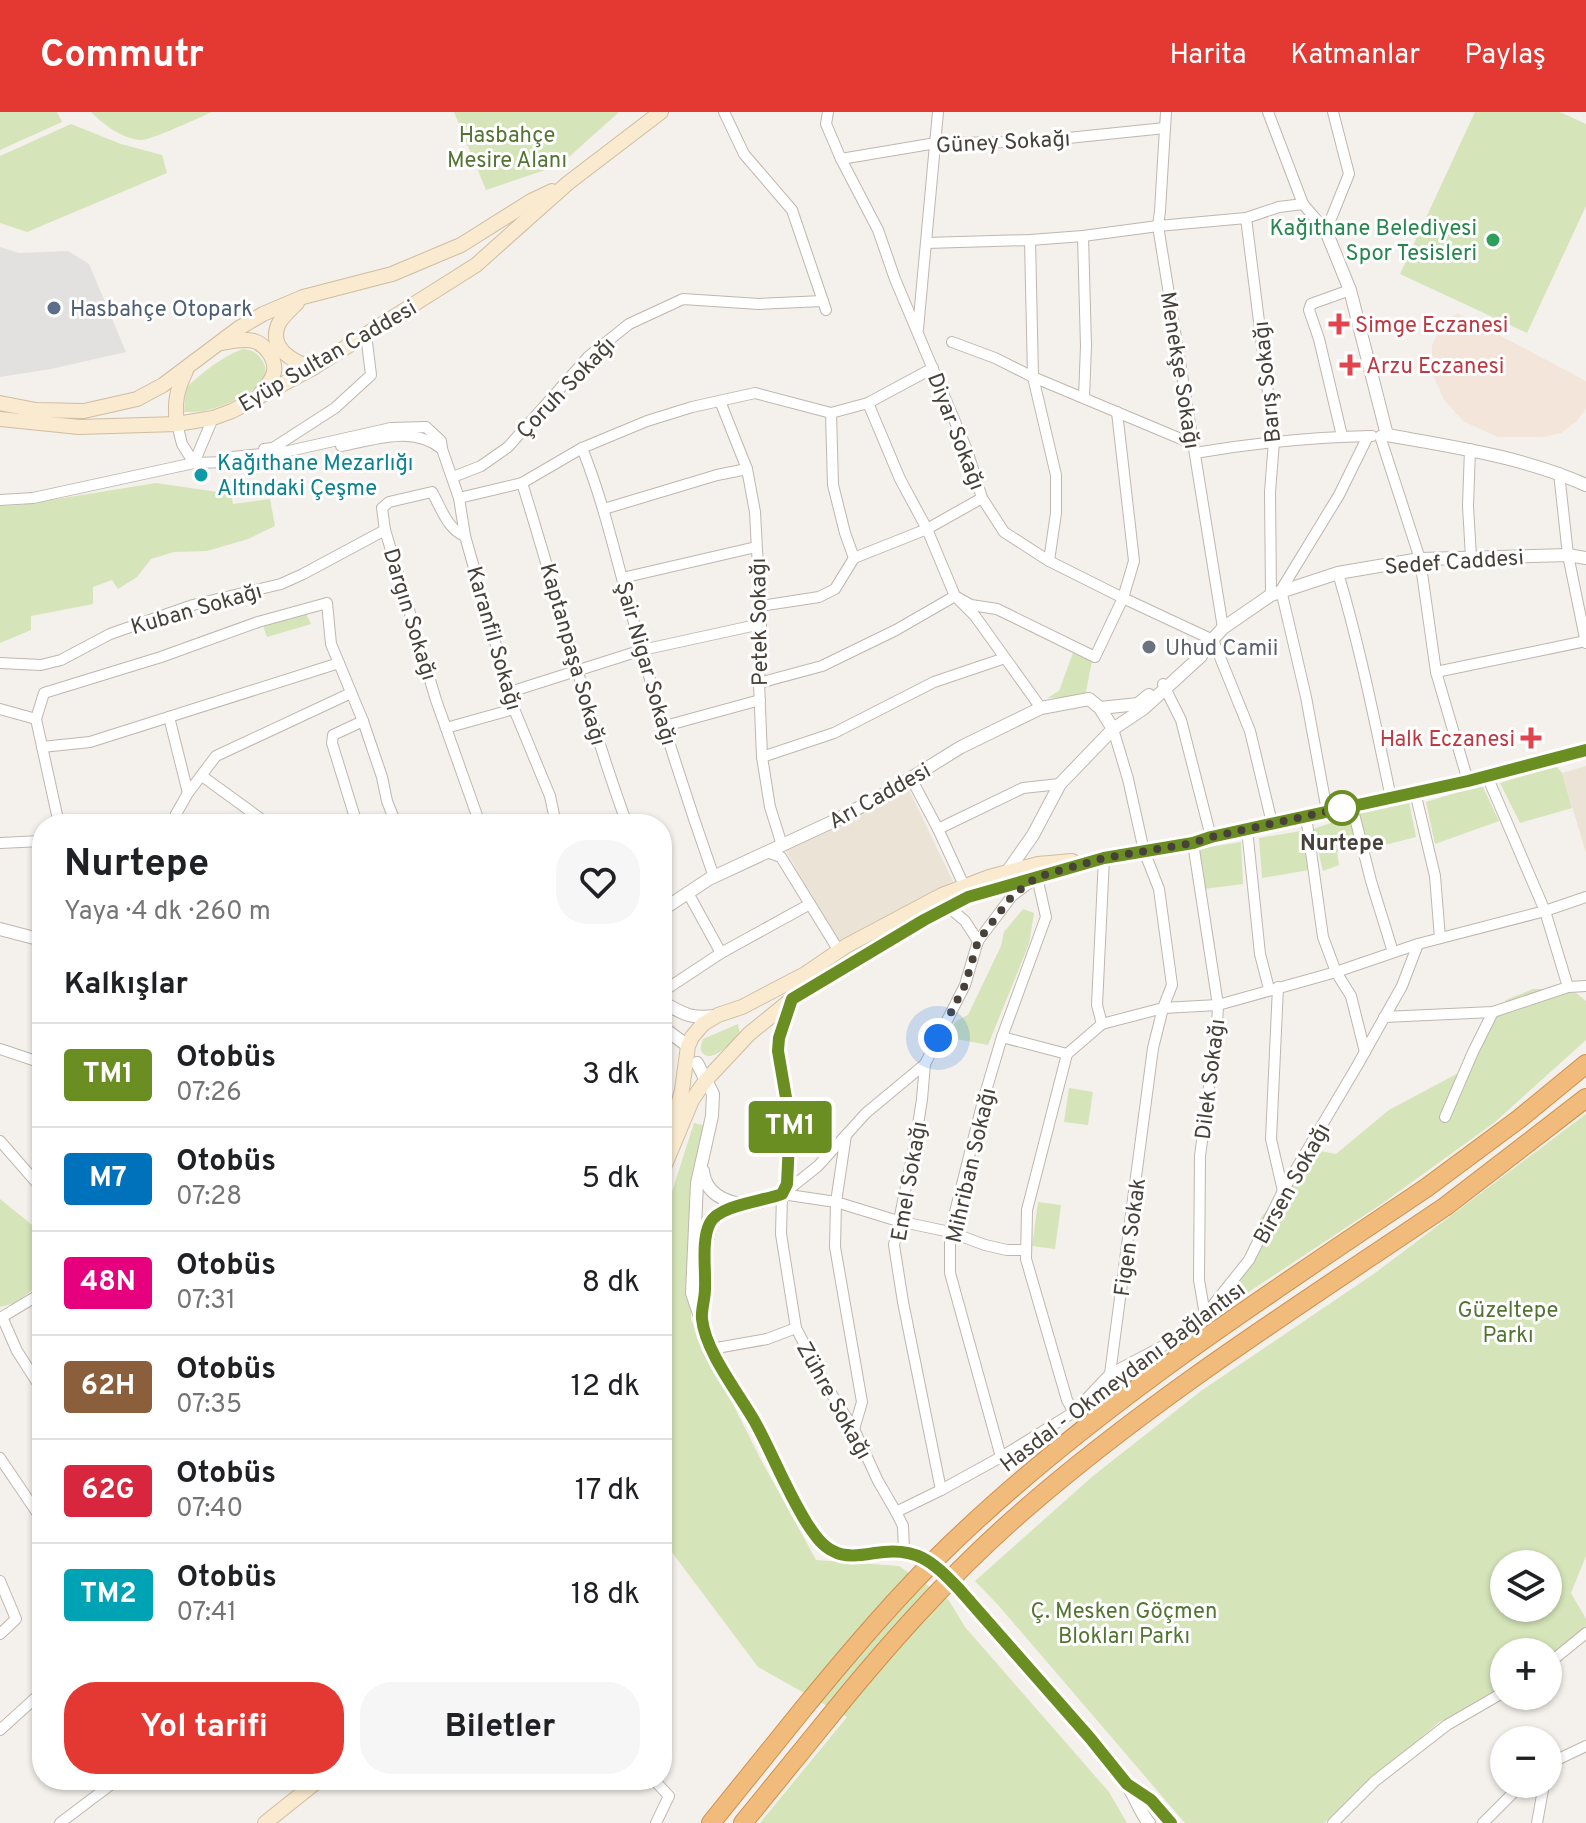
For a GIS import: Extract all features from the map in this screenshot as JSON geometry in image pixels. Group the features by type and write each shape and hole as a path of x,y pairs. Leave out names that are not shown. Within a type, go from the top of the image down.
{"highway":[{"name":"Hasdal - Okmeydanı Bağlantısı","path":"711,1823 906,1589 1028,1475 1173,1362 1426,1188 1586,1064"},
{"name":"Hasdal - Okmeydanı Bağlantısı","path":"743,1823 887,1645 1005,1526 1098,1449 1206,1369 1446,1206 1586,1098"}],"main road":[{"name":"Eyüp Sultan Caddesi","path":"0,419 79,427 177,424 213,418 257,398 313,368 476,265 568,183 661,112"},
{"name":"Eyüp Sultan Caddesi","path":"0,403 36,410 84,411 137,399 163,385 215,344 263,314 303,297 392,274 461,245 531,201 568,183"},
{"path":"303,297 280,321 276,333 278,346 286,356 313,368"},
{"path":"215,344 255,341 267,349 273,360 274,373 257,398"},
{"path":"177,424 176,393 192,362"},
{"path":"672,1147 692,1100 749,1034 792,999 968,897 1038,871 1193,843 1468,781 1586,750"},
{"path":"672,1130 688,1046 703,1024 805,974 839,951 934,899 1007,872 1038,871"},
{"path":"742,1007 750,1020 749,1034"},
{"path":"688,1046 697,1063"},
{"path":"265,1823 306,1790"}],"street":[{"name":"Çoruh Sokağı","path":"453,477 481,466 508,447 588,357 629,324 683,299 825,305 792,210 744,154 724,112"},
{"name":"Diyar Sokağı","path":"828,112 826,124 878,230 895,279 967,450 982,498 1004,532 1049,561 1213,640"},
{"path":"918,332 938,112"},
{"name":"Menekşe Sokağı","path":"1166,112 1158,226 1223,628"},
{"path":"1268,112 1303,204 1326,231 1350,290 1378,436 1420,559 1436,672 1468,781"},
{"path":"1326,231 1349,174 1333,112"},
{"name":"Güney Sokağı","path":"841,159 936,143 1029,142 1165,128"},
{"path":"926,243 1083,236 1246,218 1279,207 1303,204"},
{"name":"Barış Sokağı","path":"1246,218 1274,441 1270,492 1276,592 1306,697 1327,811"},
{"path":"1083,236 1084,397"},
{"path":"1030,240 1033,377 1056,475 1056,513 1049,561"},
{"path":"1342,436 1309,310 1311,304 1350,290"},
{"path":"0,500 33,498 194,463 232,457 254,459 263,450 273,448 335,408 371,375 366,334"},
{"path":"952,342 995,358 1194,448 1378,436 1470,449 1559,473 1586,485"},
{"path":"459,498 522,483 582,448 647,421 692,407 755,393 831,413 868,403 933,368"},
{"name":"Petek Sokağı","path":"720,401 747,469 755,512 761,624 759,683 762,757 770,807 782,845"},
{"path":"868,403 955,596 975,616 1041,708"},
{"path":"955,596 971,605 997,609 1095,657 1123,598 1134,561 1117,412"},
{"path":"831,413 833,485 854,558"},
{"path":"194,463 213,418"},
{"path":"177,424 182,444 194,463"},
{"name":"Karanfil Sokağı","path":"254,459 391,428 426,427 441,441 514,709 550,796 554,814"},
{"path":"1276,592 1378,436"},
{"name":"Şair Nigar Sokağı","path":"582,448 604,509 683,789 714,877"},
{"path":"1470,449 1468,506 1471,557"},
{"path":"604,509 747,469"},
{"path":"1436,672 1586,641 1568,555 1559,473"},
{"name":"Kaptanpaşa Sokağı","path":"522,483 576,670 624,814"},
{"name":"Dargın Sokağı","path":"465,536 456,533 450,526 432,492 389,502 382,508 385,530 446,728 476,814"},
{"path":"760,606 819,597 835,589 854,558 927,529 982,498"},
{"name":"Kuban Sokağı","path":"0,663 41,665 61,660 110,634 193,605 281,584 385,530"},
{"path":"622,578 756,547"},
{"name":"Sedef Caddesi","path":"1007,872 1033,835 1060,784 1113,729 1143,709 1223,628 1276,592 1338,573 1420,559 1568,555 1586,558"},
{"path":"1338,573 1365,672 1391,798"},
{"path":"759,683 822,666 896,630 955,596"},
{"path":"57,814 36,719 44,693 161,657 258,622 327,603 331,644 363,721 392,814"},
{"path":"510,692 642,650 761,624"},
{"path":"1213,640 1250,731 1272,823"},
{"path":"762,757 834,733 934,682 1005,658"},
{"path":"42,747 90,742 339,663"},
{"path":"1164,686 1181,720 1211,837"},
{"name":"Sedef Caddesi","path":"1100,708 1138,704 1164,686"},
{"path":"176,814 216,756 351,693"},
{"name":"Arı Caddesi","path":"672,902 714,877 834,821 961,747 1041,708 1089,699 1100,708"},
{"path":"665,726 760,700"},
{"path":"1100,708 1113,729"},
{"path":"0,709 36,719"},
{"path":"446,728 514,709"},
{"path":"169,717 188,793"},
{"path":"354,814 332,743 333,735 363,721"},
{"name":"Figen Sokak","path":"1110,1374 1153,1048 1172,985 1159,889 1144,851 1113,729"},
{"path":"202,776 254,814"},
{"path":"1487,776 1545,911 1568,987"},
{"path":"913,782 961,879"},
{"path":"938,829 1023,788 1060,784"},
{"path":"1415,792 1435,876 1440,938"},
{"path":"1352,806 1393,952"},
{"path":"1306,816 1323,937 1336,972 1351,996 1365,1052"},
{"path":"1247,829 1260,954 1274,988 1271,1139 1283,1191"},
{"path":"934,899 949,906 965,921 978,941 1012,896 1038,871 1033,835"},
{"path":"0,843 32,841"},
{"name":"Dilek Sokağı","path":"1193,843 1218,1005 1200,1156 1199,1280 1205,1315"},
{"path":"767,852 781,857 839,951"},
{"path":"1102,1024 1097,1005 1104,858"},
{"name":"Mihriban Sokağı","path":"1001,1457 950,1273 950,1232 1002,1037 1046,917 1038,871"},
{"path":"688,893 721,953"},
{"path":"1074,1412 1067,1400 1026,1259 1027,1210 1067,1054 1102,1024 1163,1008 1218,1005 1586,897"},
{"path":"672,985 721,953 810,904"},
{"path":"0,929 32,937"},
{"name":"Emel Sokağı","path":"941,1490 894,1245 916,1138 925,1064 965,985 978,941"},
{"name":"Birsen Sokağı","path":"1110,1374 1163,1346 1205,1315 1249,1260 1283,1191 1402,986 1418,944"},
{"path":"1384,1017 1493,1012 1568,987 1586,986"},
{"path":"782,1194 787,1184 790,1121 778,1051 779,1038 792,999"},
{"path":"672,1008 697,1018 718,1015"},
{"path":"1445,1117 1493,1012"},
{"path":"672,1034 688,1046"},
{"path":"1002,1037 1067,1054"},
{"path":"0,1049 32,1060"},
{"path":"697,1063 709,1077 713,1094 712,1116 697,1183 692,1293 711,1349 755,1423 794,1500 817,1538 833,1551 846,1555 904,1551 938,1568 1090,1738 1127,1784 1140,1813 1149,1823"},
{"path":"701,1319 705,1292 705,1251 711,1221 717,1215 745,1204 782,1194 818,1166 866,1113 925,1064"},
{"path":"846,1135 836,1202 835,1247 862,1402 854,1429"},
{"path":"0,1141 32,1178"},
{"path":"702,1166 709,1189 726,1199 745,1204"},
{"path":"782,1194 836,1202 898,1221 950,1232 985,1245 1026,1250"},
{"name":"Zühre Sokağı","path":"782,1194 781,1234 796,1328 825,1384 854,1429 903,1526 904,1551"},
{"path":"32,1299 1,1317 32,1374"},
{"path":"711,1349 767,1339 796,1328"},
{"path":"896,1512 1001,1457 1074,1412 1110,1374"},
{"path":"0,1458 32,1505"},
{"path":"0,1581 16,1619 0,1634"},
{"path":"1562,1653 1586,1633"},
{"path":"1333,1823 1375,1781 1447,1725 1490,1700"},
{"path":"0,1730 32,1701"},
{"path":"1562,1757 1586,1746"},
{"path":"1127,1784 1151,1800 1171,1823"},
{"path":"60,1823 104,1790"},
{"path":"656,1823 669,1796 663,1790"},
{"path":"1483,1823 1508,1798"},
{"path":"1537,1823 1541,1798"}],"shaded area":[{"name":"Hasbahçe Otopark","path":"0,247 19,253 68,251 89,264 126,352 0,377"},
{"path":"1457,313 1586,381 1586,408 1577,421 1561,433 1543,437 1498,437 1463,421 1444,400 1432,372 1432,346 1440,326"},
{"path":"1586,766 1586,853 1562,773"},
{"path":"907,786 953,881 838,944 785,849"}],"green space":[{"path":"0,112 57,112 62,122 0,150"},
{"path":"91,112 212,112 141,140 120,134"},
{"name":"Hasbahçe Mesire Alanı","path":"454,112 619,112 560,165 486,190"},
{"name":"Kağıthane Belediyesi Spor Tesisleri","path":"1475,112 1560,112 1586,124 1586,206 1527,333 1400,274"},
{"path":"71,124 121,144 162,155 167,173 27,232 0,223 0,156"},
{"path":"243,349 255,352 266,371 256,388 222,406 184,412 186,388 227,356"},
{"path":"156,483 231,494 233,504 270,499 275,526 248,539 207,551 174,552 151,559 137,577 118,589 112,580 93,587 93,604 31,616 31,630 0,643 0,506"},
{"path":"306,613 311,624 267,637 262,623"},
{"path":"1073,653 1092,661 1085,697 1047,698 1059,691"},
{"path":"1556,766 1562,773 1572,808 1520,823 1500,783"},
{"path":"1482,785 1499,821 1435,844 1426,802"},
{"path":"1409,802 1416,837 1369,849 1359,811"},
{"path":"1352,816 1358,844 1337,852 1339,865 1323,871 1313,829"},
{"path":"1301,831 1309,870 1262,878 1259,838"},
{"path":"1241,842 1243,884 1203,889 1198,849"},
{"path":"1023,909 1034,913 1029,944 988,1045 946,1037 956,1021 968,1015 1001,946 1004,932"},
{"path":"1533,989 1571,989 1586,1001 1586,1040 1495,1122 1383,1203 1208,1319 1247,1256 1260,1219 1315,1150 1336,1154 1389,1110 1468,1068 1506,1000"},
{"path":"738,1024 740,1034 722,1050 711,1056 702,1052 703,1039"},
{"path":"1069,1088 1093,1092 1088,1125 1064,1122"},
{"path":"1586,1114 1586,1556 1571,1593 1586,1619 1586,1626 1562,1651 1562,1638 1490,1638 1490,1700 1439,1722 1324,1823 1185,1823 975,1581 1093,1476 1201,1391 1375,1273"},
{"path":"694,1123 707,1126 691,1190 691,1320 760,1458 816,1560 899,1566 948,1599 965,1627 1109,1792 1127,1823 760,1823 847,1717 758,1667 672,1552 672,1192"},
{"path":"0,1199 32,1225 32,1290 16,1303 0,1307"},
{"path":"1038,1202 1061,1205 1055,1249 1032,1246"}],"bus line":[{"name":"TM1","path":"1171,1823 1151,1800 1127,1784 1090,1738 938,1568 904,1551 846,1555 833,1551 817,1538 711,1349 701,1319 705,1292 705,1251 711,1221 717,1215 745,1204 782,1194 787,1184 790,1121 778,1051 779,1038 792,999 968,897 1104,858 1193,843 1468,781 1586,750"}],"place":[{"name":"Kağıthane Belediyesi Spor Tesisleri","path":"1493,240"},
{"name":"Hasbahçe Otopark","path":"54,308"},
{"name":"Simge Eczanesi","path":"1339,324"},
{"name":"Arzu Eczanesi","path":"1350,365"},
{"name":"Kağıthane Mezarlığı Altındaki Çeşme","path":"201,475"},
{"name":"Uhud Camii","path":"1149,647"},
{"name":"Halk Eczanesi","path":"1531,738"},
{"name":"Nurtepe","path":"1342,808"}],"route":[{"path":"938,1038 965,985 978,941 1012,896 1037,877 1104,858 1193,843 1352,806 1342,808"}],"park label":[{"name":"Güzeltepe Parkı","path":"1508,1322"},
{"name":"Ç. Mesken Göçmen Blokları Parkı","path":"1124,1622"}]}
